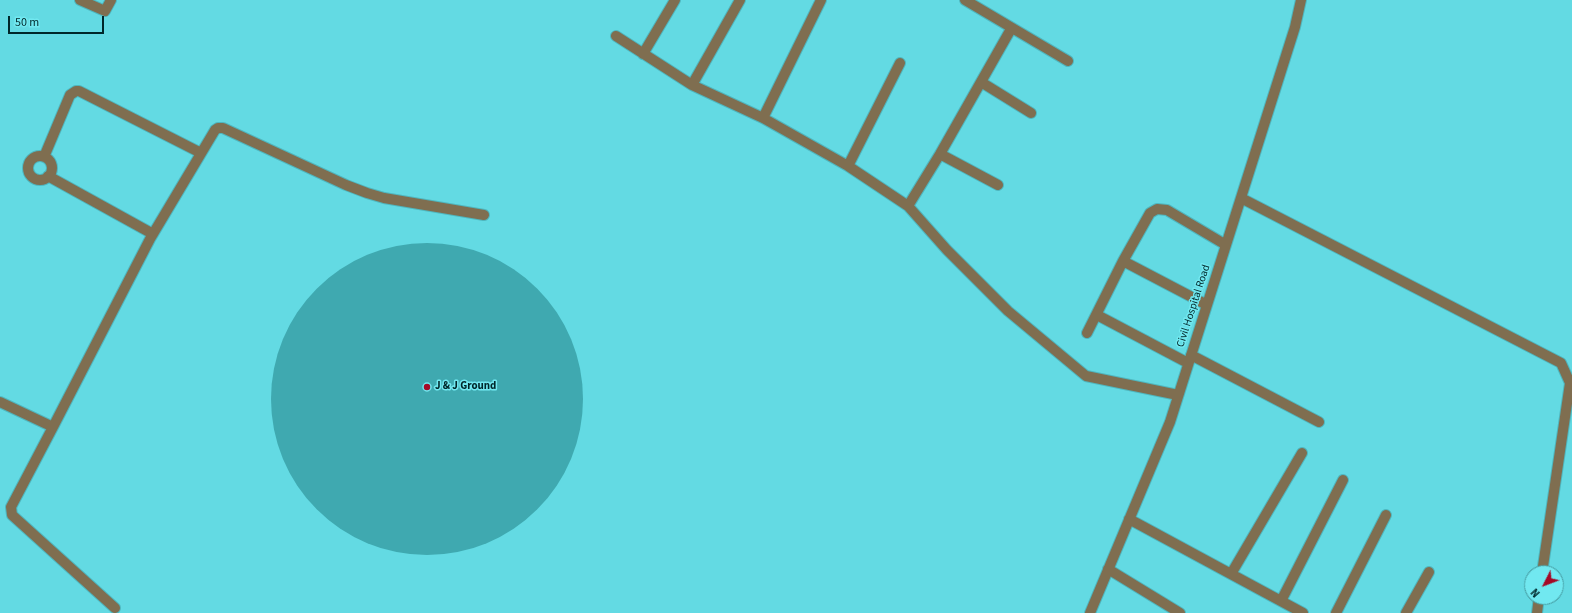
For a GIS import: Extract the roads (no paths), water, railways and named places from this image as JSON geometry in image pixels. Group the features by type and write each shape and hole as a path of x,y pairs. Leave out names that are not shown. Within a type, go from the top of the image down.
{"street":[{"path":"80,0 105,11 111,0"},
{"path":"643,54 675,0"},
{"path":"692,85 740,0"},
{"path":"763,118 821,0"},
{"path":"964,0 1068,61"},
{"name":"Civil Hospital Road","path":"1092,612 1108,569 1170,422 1295,27 1302,0"},
{"path":"908,206 940,154 1011,28"},
{"path":"616,36 692,85 763,118 848,166 908,206 947,250 1008,311 1086,376 1178,395"},
{"path":"848,166 900,63"},
{"path":"981,82 1031,113"},
{"path":"44,157 70,95 76,91 79,91 201,153"},
{"path":"115,608 12,515 11,507 153,234 215,130 218,128 223,128 346,185 367,193 384,198 484,215"},
{"path":"940,154 998,185"},
{"path":"37,156 47,159 51,166 48,176 38,179 31,175 28,168 30,161 37,156"},
{"path":"48,176 153,234"},
{"path":"1241,198 1561,363 1570,383 1567,442 1544,565"},
{"path":"1088,333 1123,261 1150,213 1157,209 1168,210 1226,245"},
{"path":"1123,261 1207,305"},
{"path":"1097,315 1319,422"},
{"path":"0,402 53,427"},
{"path":"1231,574 1302,453"},
{"path":"1281,601 1343,480"},
{"path":"1336,613 1386,515"},
{"path":"1129,519 1303,613"},
{"path":"1108,569 1180,613"},
{"path":"1406,613 1429,572"}],"place":[{"name":"J & J Ground","path":"427,387"}]}
